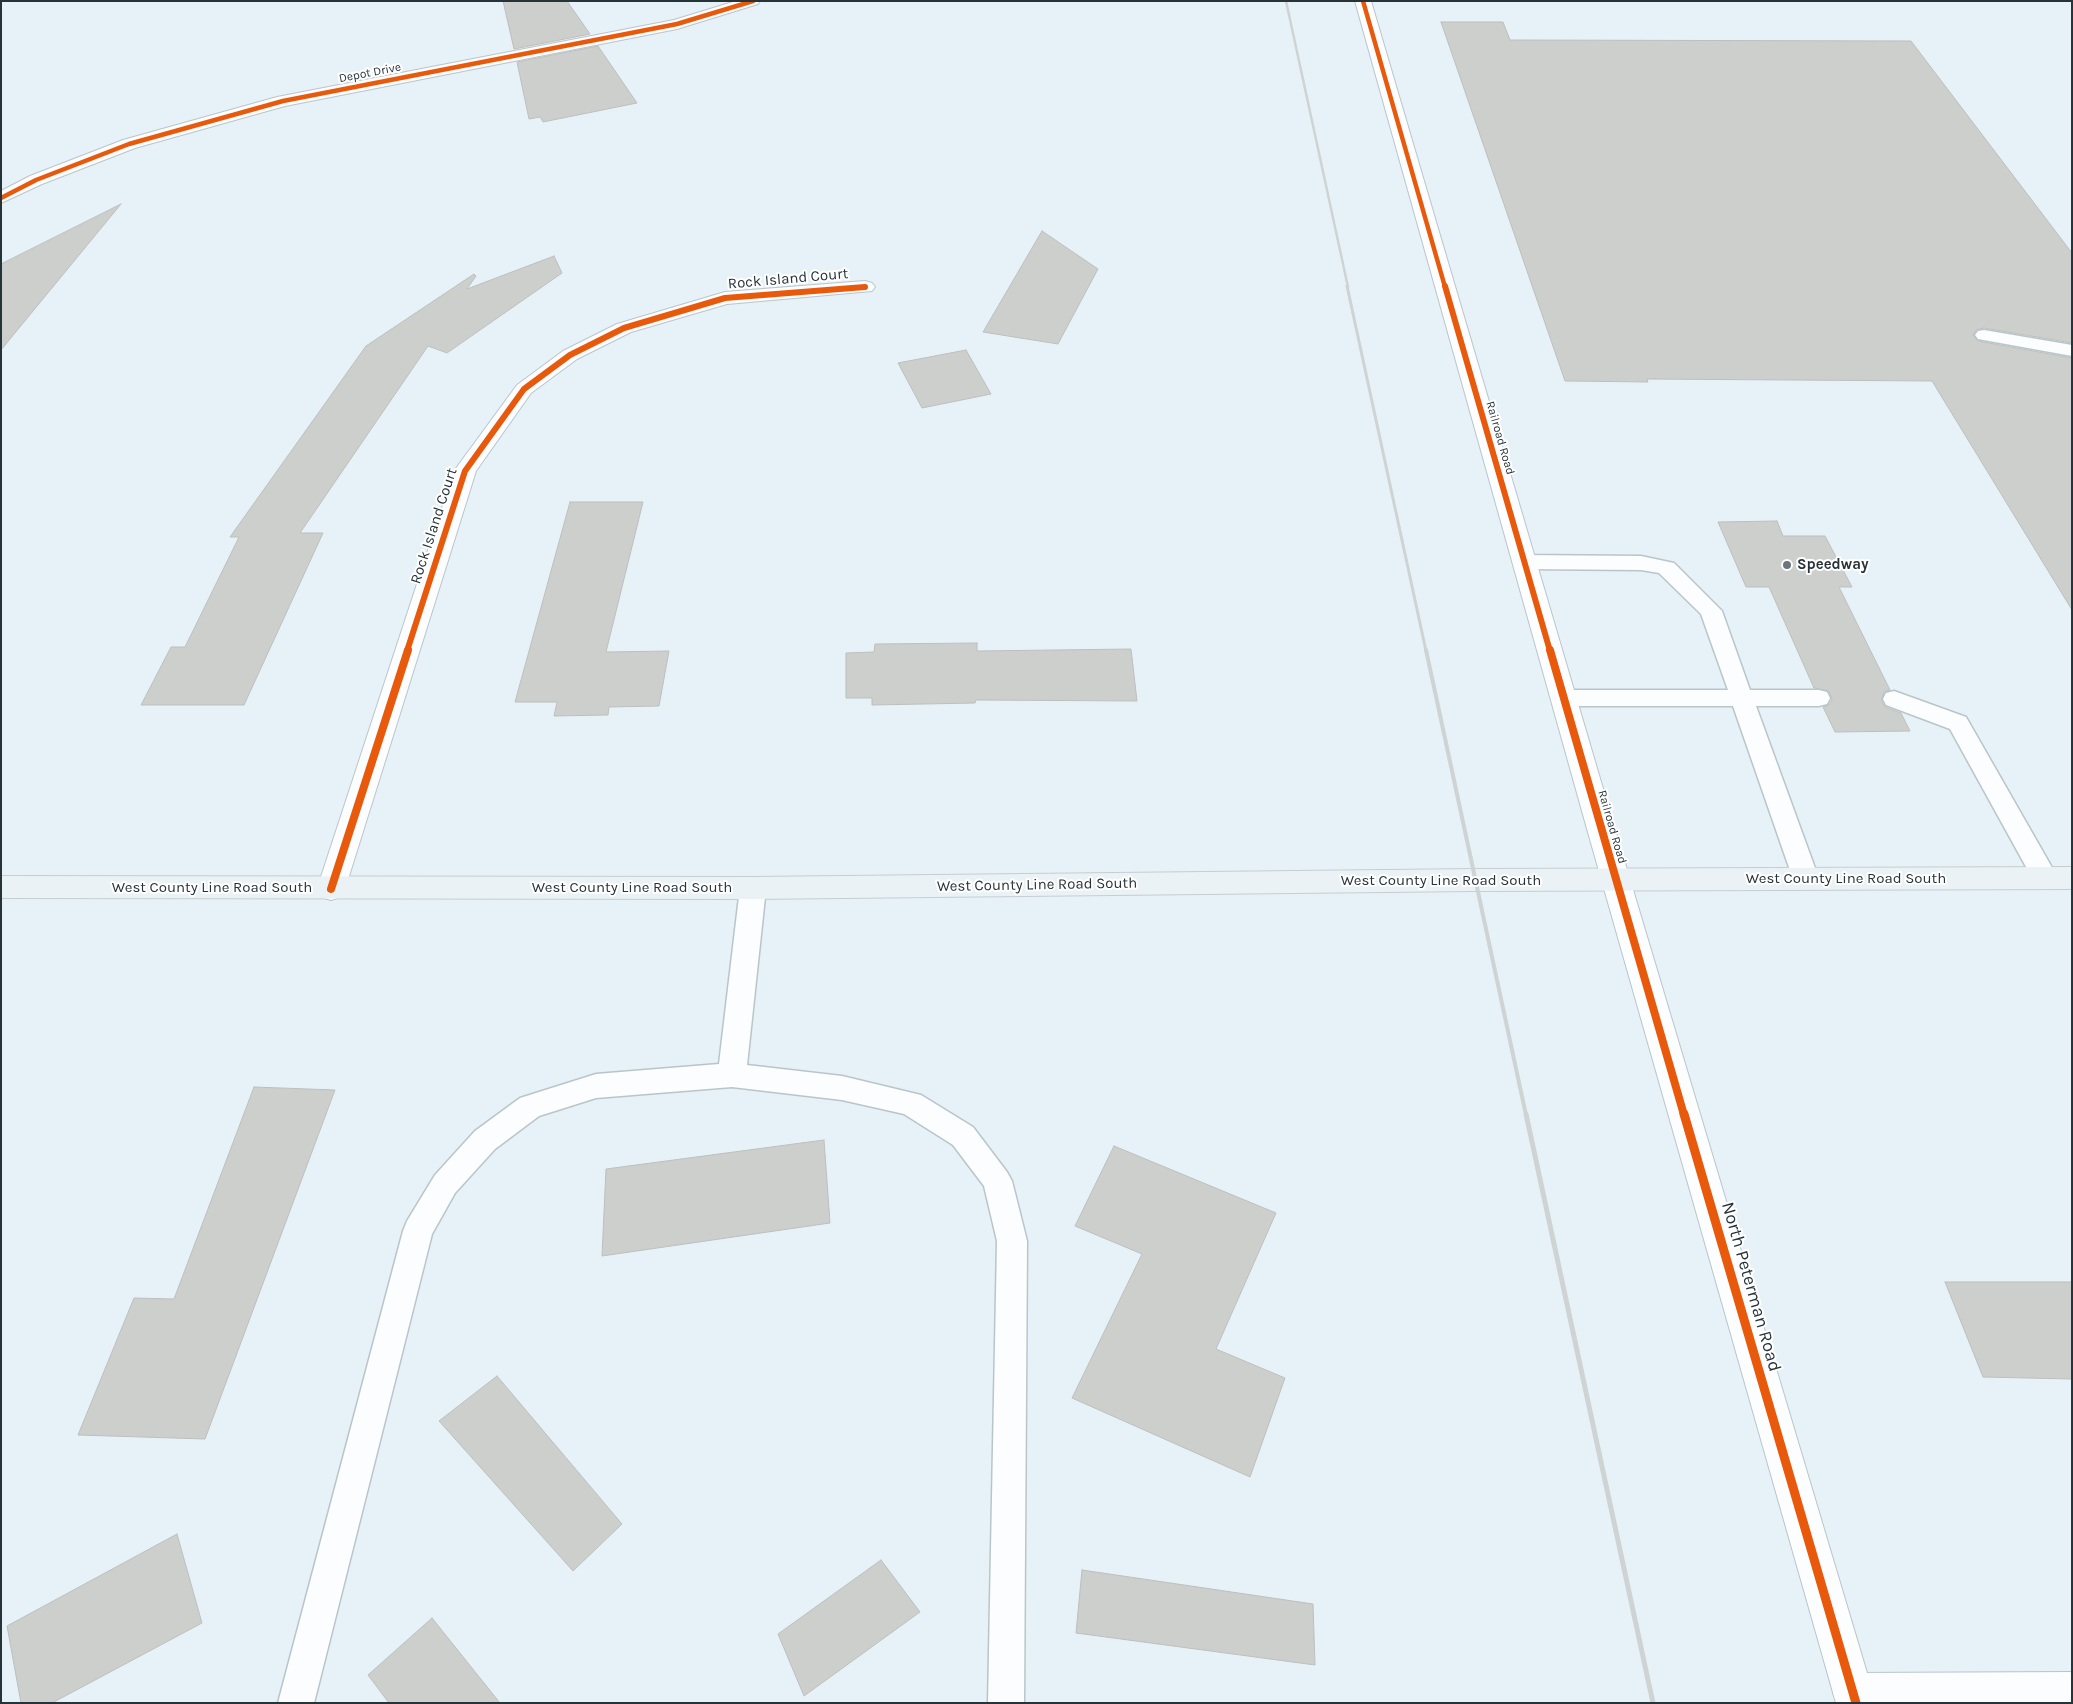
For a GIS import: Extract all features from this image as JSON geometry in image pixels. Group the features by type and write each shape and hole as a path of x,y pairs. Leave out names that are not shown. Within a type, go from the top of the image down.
{"main road":[{"name":"West County Line Road South","path":"1,887 331,889 753,888 2058,878"}],"street":[{"name":"Depot Drive","path":"1,198 36,180 129,144 283,101 678,24 753,1"},
{"name":"Railroad Road","path":"1363,1 1616,880"},
{"name":"Rock Island Court","path":"331,889 465,470 524,389 570,355 624,328 716,300 865,287"},
{"name":"North Peterman Road","path":"1616,880 1855,1698"},
{"path":"1855,1698 2072,1692"}],"lane":[{"path":"1984,335 2072,351"},
{"path":"1524,562 1642,563 1666,568 1711,611 1806,879"},
{"path":"1563,698 1819,698"},
{"path":"1894,698 1958,723 2058,878"},
{"path":"732,1075 753,888"},
{"path":"296,1703 418,1231 445,1184 485,1140 530,1107 596,1086 732,1075 842,1088 911,1104 963,1136 998,1181 1012,1241 1006,1703"}],"building":[{"path":"503,1 567,1 590,34 514,49"},
{"path":"1441,22 1503,22 1510,40 1911,41 2072,253 2072,343 1984,328 1976,330 1973,335 1978,341 2072,358 2072,610 1932,381 1647,379 1648,382 1565,381"},
{"path":"598,46 637,103 543,122 540,117 529,119 517,62"},
{"path":"121,204 1,350 1,264"},
{"path":"1042,231 1098,269 1058,344 983,332"},
{"path":"554,256 562,273 447,353 428,346 300,533 323,533 244,705 141,705 171,647 185,647 239,537 230,537 366,346 474,274 476,276 467,289"},
{"path":"966,350 991,394 922,408 898,363"},
{"path":"570,502 643,502 606,652 669,651 659,706 609,707 608,715 554,716 557,702 515,702"},
{"path":"1777,521 1783,536 1825,536 1852,587 1839,587 1890,690 1884,692 1881,700 1885,707 1901,713 1910,731 1835,732 1823,707 1829,705 1832,699 1829,691 1814,688 1769,587 1746,587 1718,522"},
{"path":"977,643 977,651 1131,649 1137,701 976,700 975,703 872,705 872,698 846,698 846,653 874,652 875,644"},
{"path":"254,1087 335,1090 205,1439 78,1435 134,1298 174,1299"},
{"path":"824,1140 830,1223 602,1256 606,1169"},
{"path":"1114,1146 1276,1213 1216,1349 1285,1378 1250,1477 1072,1398 1142,1254 1075,1226"},
{"path":"1945,1282 2072,1282 2072,1379 1983,1377"},
{"path":"497,1376 622,1524 573,1571 439,1421"},
{"path":"177,1534 202,1623 52,1703 21,1703 7,1626"},
{"path":"881,1560 920,1612 804,1696 778,1634"},
{"path":"1082,1570 1313,1604 1315,1665 1076,1633"},
{"path":"432,1618 500,1703 389,1703 368,1675"}],"railway":[{"path":"1286,1 1348,287"},
{"path":"1347,286 1426,651"},
{"path":"1426,650 1526,1115"},
{"path":"1526,1114 1653,1703"}],"cycle path":[{"path":"1,198 36,180 129,144 283,101 677,24 753,1"},
{"path":"1363,1 1603,836 1856,1703"},
{"path":"331,889 465,471 524,389 570,355 624,328 725,298 865,287"}],"place":[{"name":"Speedway","path":"1787,565"}]}
